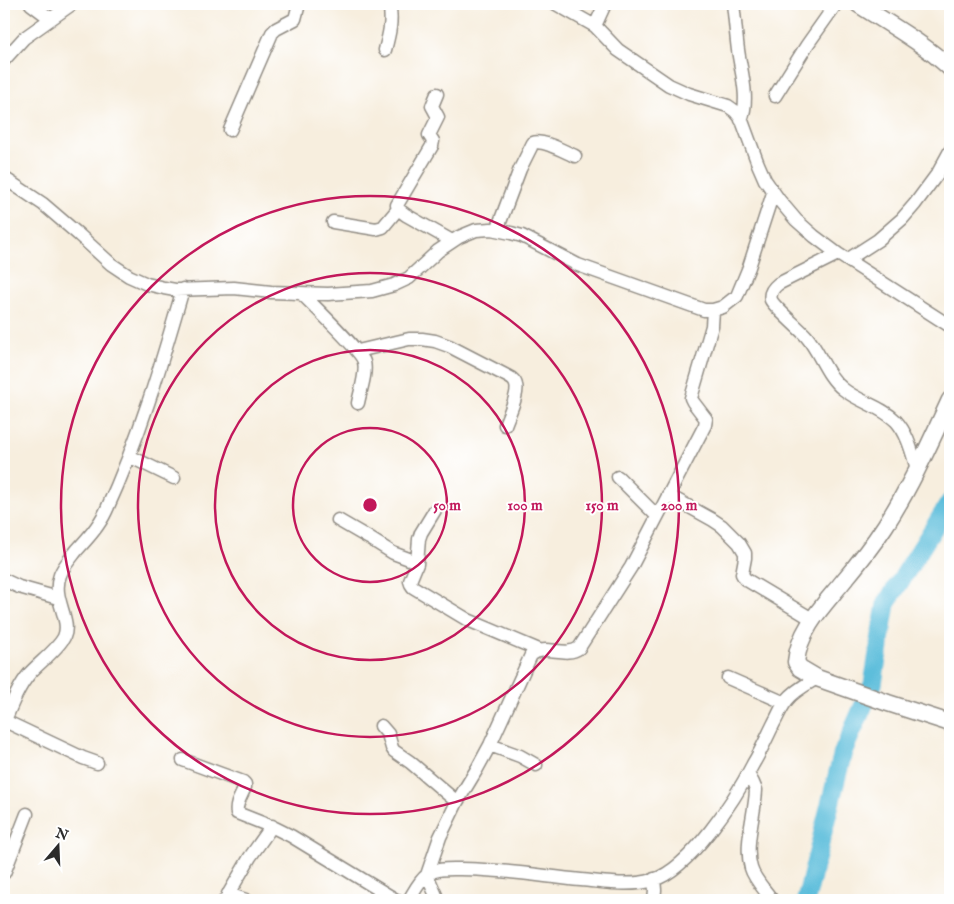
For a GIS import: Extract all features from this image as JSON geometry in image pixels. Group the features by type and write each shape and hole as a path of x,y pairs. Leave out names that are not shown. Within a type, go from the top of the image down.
{"main road":[{"path":"863,5 950,68"},
{"path":"950,400 917,469 891,516 875,541 812,619 801,641 796,662 800,668 817,678 950,723"}],"street":[{"path":"31,4 51,19"},
{"path":"4,60 24,38 72,4"},
{"path":"230,130 272,33 295,19 299,4"},
{"path":"385,50 391,26 389,4"},
{"path":"556,4 594,26 618,50 662,81 689,94 736,110 765,180 796,220 842,257 950,326"},
{"path":"594,26 605,4"},
{"path":"733,4 745,96 745,108 741,120"},
{"path":"776,96 807,45 836,4"},
{"path":"332,222 376,229 383,227 398,209 400,200 432,146 433,141 429,135 437,120 437,115 432,106 437,94"},
{"path":"497,230 520,169 533,143 545,143 575,156"},
{"path":"917,469 907,437 894,419 842,388 832,377 809,339 771,300 772,291 778,284 878,240 902,219 915,204 938,173 950,151"},
{"path":"4,178 43,204 110,264 128,276 147,284 164,288 234,288 302,294 372,291 394,285 409,278 438,251 452,241 476,230 484,229 522,236 578,265 704,310 723,307 736,296 741,288 773,192"},
{"path":"398,209 406,216 452,241"},
{"path":"97,763 4,722 24,681 64,636 66,626 57,587 59,577 69,559 98,526 129,456 158,375 183,289"},
{"path":"302,294 363,358 365,366 364,377 358,403"},
{"path":"435,510 419,539 417,562 410,581 413,587 468,620 539,650 571,652 579,648 622,583 706,422 691,398 712,326 713,310"},
{"path":"358,351 422,339 449,346 507,376 516,384 514,398 504,425"},
{"path":"129,456 174,478"},
{"path":"618,477 657,516"},
{"path":"668,496 713,520 739,543 745,553 742,574 745,579 812,619"},
{"path":"338,520 392,553 417,562"},
{"path":"4,580 19,587 58,598"},
{"path":"410,900 427,875 440,837 456,802 490,745 529,659 539,650"},
{"path":"728,678 785,703"},
{"path":"427,875 440,870 478,869 620,884 646,881 660,877 689,854 702,840 735,798 785,703 798,690 817,678"},
{"path":"381,726 388,734 394,751 410,762 456,802"},
{"path":"490,745 520,756 536,765"},
{"path":"183,760 243,782 245,787 237,804 237,813 272,826 291,836 396,900"},
{"path":"748,774 756,790 749,853 751,868 772,900"},
{"path":"4,874 27,814"},
{"path":"246,900 226,897 250,857 272,826"},
{"path":"427,875 438,900"},
{"path":"654,879 654,900"}],"waterway":[{"path":"806,900 843,752 873,684 886,604 950,502"}]}
